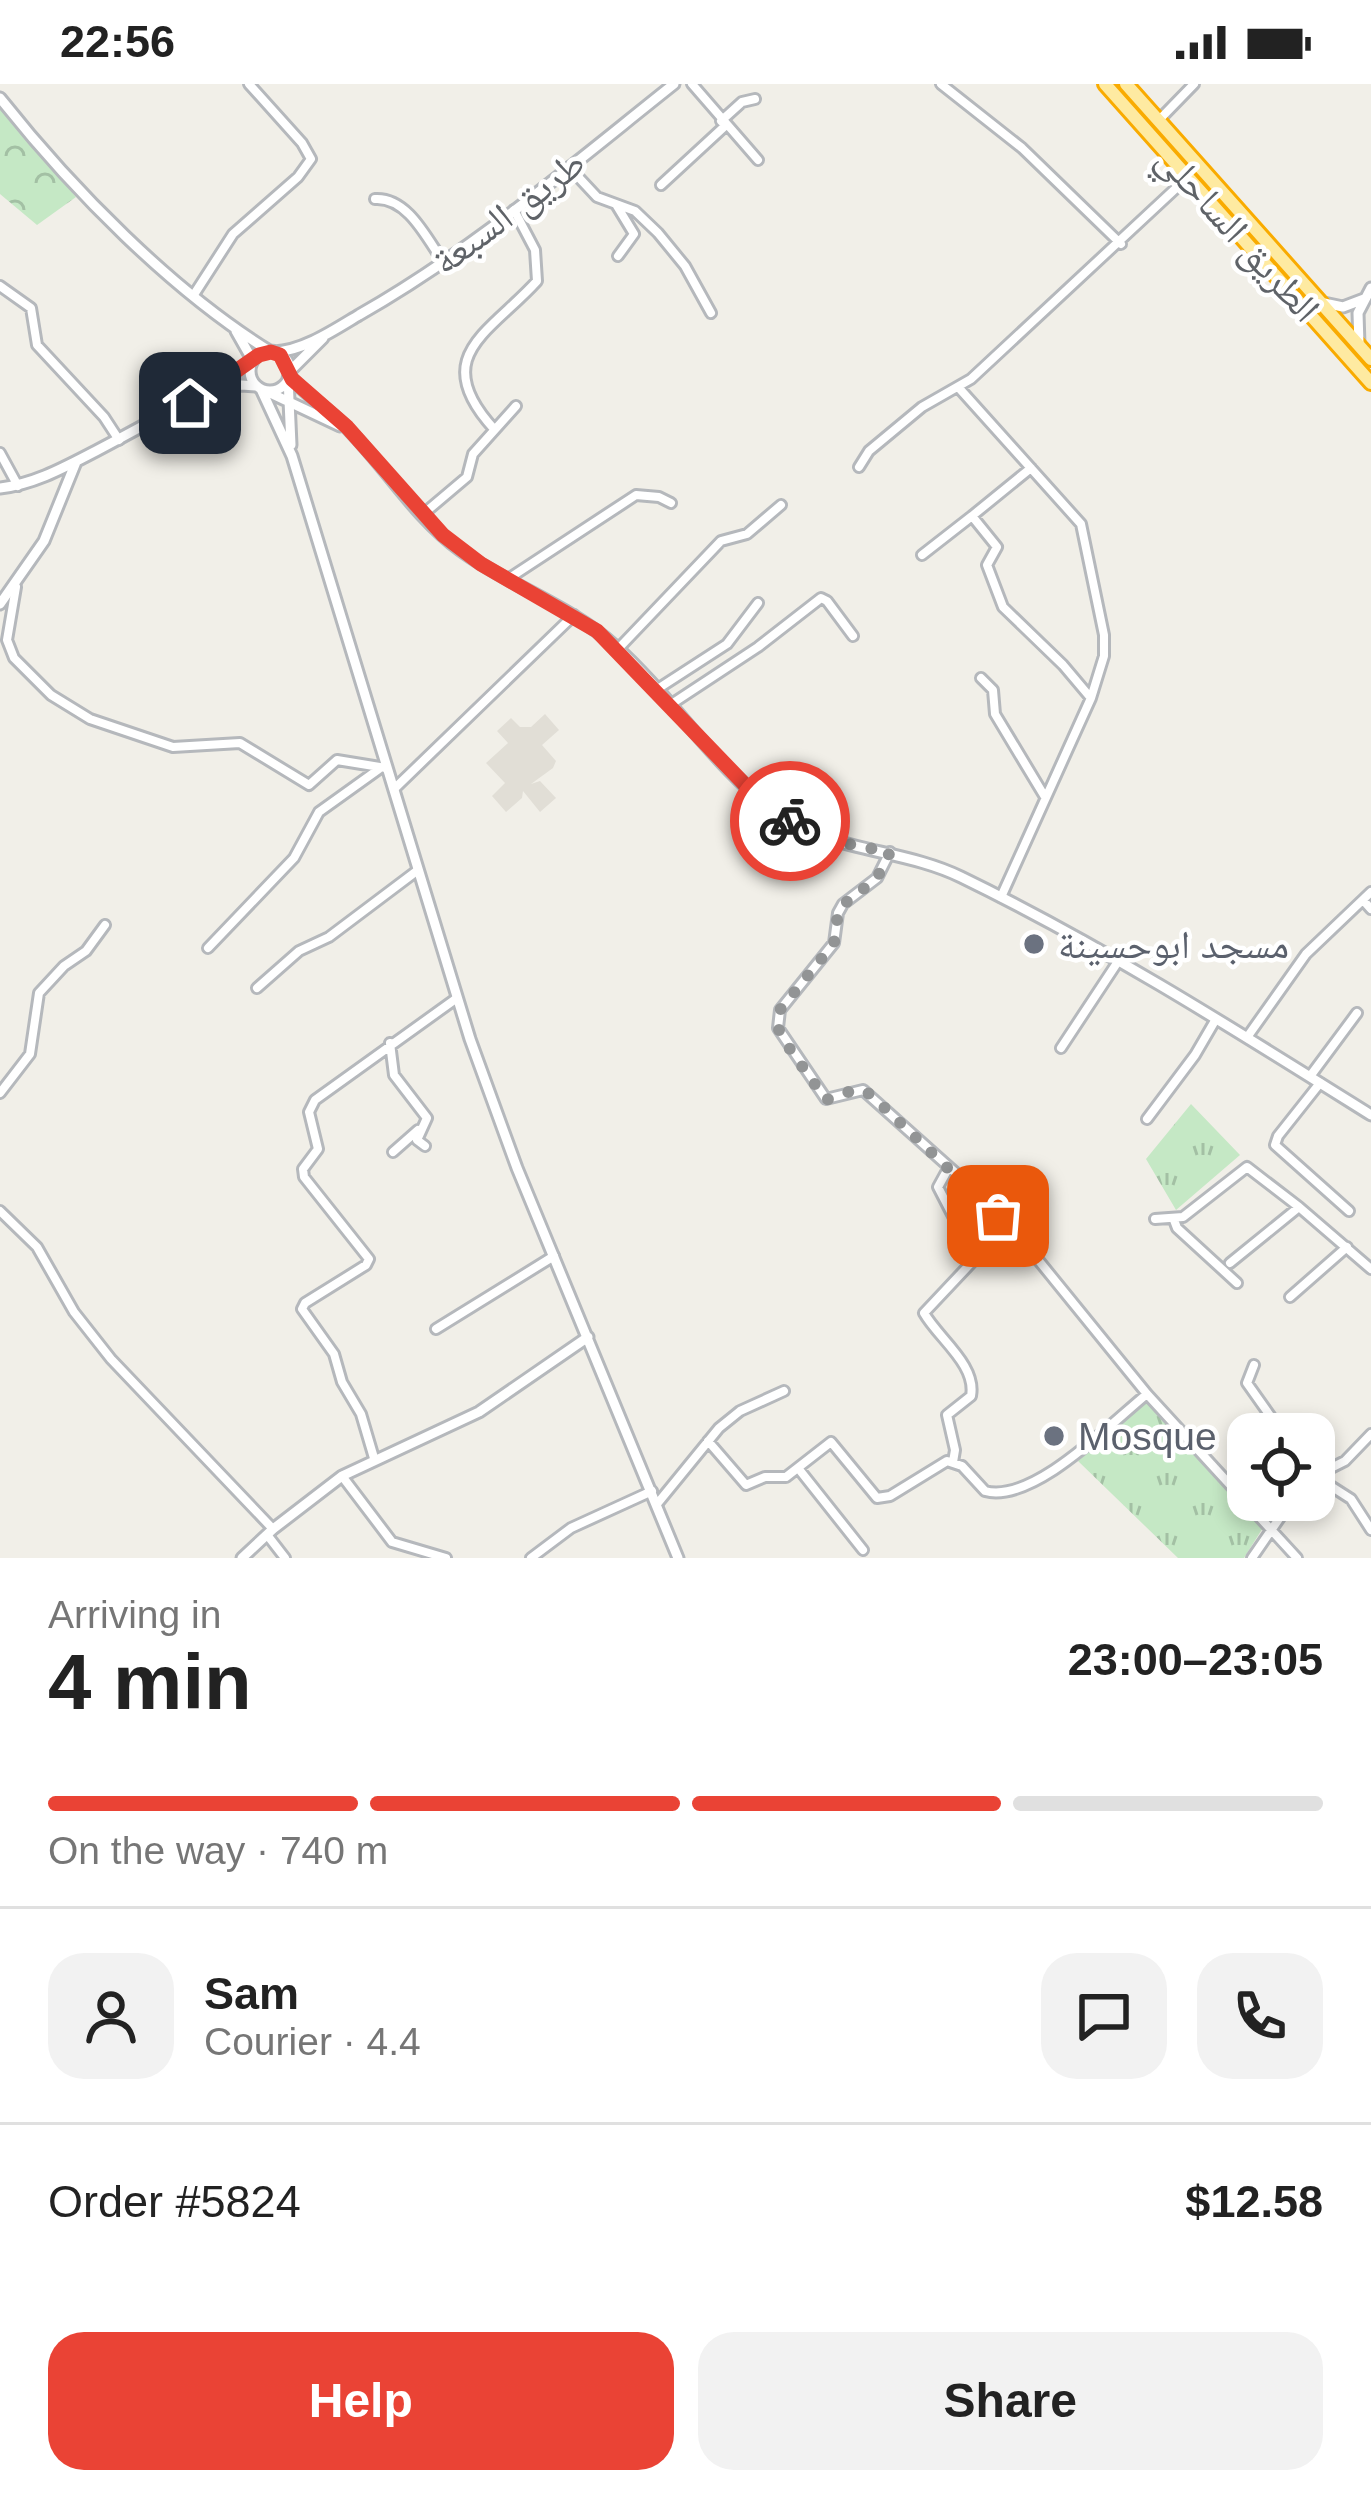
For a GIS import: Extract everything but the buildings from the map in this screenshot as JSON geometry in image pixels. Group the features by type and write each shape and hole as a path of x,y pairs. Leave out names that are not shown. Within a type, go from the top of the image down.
{"highway":[{"name":"الطريق الساحلي","path":"1105,84 1371,359"},
{"name":"الطريق الساحلي","path":"1131,86 1371,383"}],"street":[{"path":"195,293 233,234 298,177 311,159 250,84"},
{"name":"طريق السبعة","path":"334,329 444,263 674,84"},
{"path":"692,84 758,160"},
{"path":"940,84 1022,148 1121,244"},
{"path":"1158,121 1194,84"},
{"path":"0,98 90,201 233,326 285,359 292,456"},
{"path":"662,185 742,102 755,98"},
{"path":"568,165 597,197 635,212 674,249 711,313"},
{"path":"859,467 869,451 922,406 958,388 1121,244 1190,176"},
{"path":"375,199 387,198 402,208 444,263"},
{"path":"616,205 634,234 618,256"},
{"path":"494,429 473,399 465,361 471,345 537,281 536,250 513,209"},
{"path":"0,286 31,308 37,345 104,417 119,440"},
{"path":"1360,347 1357,319 1371,288"},
{"path":"1320,302 1343,308 1364,298"},
{"path":"233,326 252,362 250,376 292,456 383,768 517,1168 679,1558"},
{"path":"0,488 18,486 76,462 198,398 252,362 334,329"},
{"path":"198,398 233,386 278,389 334,329"},
{"path":"289,375 354,435 422,515 458,549 574,615 618,649 752,792 782,816 838,842 890,852 957,875 1248,1036 1371,1115"},
{"path":"260,388 354,435"},
{"path":"958,388 1081,524 1104,644 1091,698 1001,898"},
{"path":"422,515 467,477 471,458 516,406"},
{"path":"0,454 18,486"},
{"path":"0,604 44,541 76,462"},
{"path":"922,555 1031,467"},
{"path":"508,579 637,496 671,502"},
{"path":"618,649 721,541 747,533 781,505"},
{"path":"972,516 996,544 987,565 1003,608 1063,664 1091,698"},
{"path":"16,586 4,643 51,694 89,719 186,748 240,743 309,784 337,760 383,768"},
{"path":"670,705 820,598 854,637"},
{"path":"656,689 727,644 758,603"},
{"path":"393,790 574,615"},
{"path":"981,678 994,690 995,713 1045,798"},
{"path":"208,949 294,858 319,812 383,768"},
{"path":"890,852 877,878 838,913 834,943 784,1000 778,1028 826,1100 863,1090 1022,1240 1147,1394 1297,1558"},
{"path":"256,988 299,951 329,937 418,869"},
{"path":"1248,1036 1297,964 1371,892"},
{"path":"1363,900 1371,909"},
{"path":"0,1093 30,1054 39,993 86,951 105,925"},
{"path":"1060,1048 1117,962"},
{"path":"374,1458 361,1414 342,1382 334,1354 302,1309 366,1265 368,1255 317,1197 303,1169 318,1149 309,1119 311,1106 390,1043 457,998"},
{"path":"1348,1210 1275,1145 1357,1013"},
{"path":"1147,1119 1216,1019"},
{"path":"390,1043 394,1075 427,1118 393,1152"},
{"path":"419,1129 418,1140 425,1146"},
{"path":"949,1167 938,1187 973,1262 924,1313 973,1385 971,1396 947,1415 955,1450 952,1462"},
{"path":"1155,1219 1174,1220 1247,1167 1371,1269"},
{"path":"1231,1263 1299,1208"},
{"path":"0,1211 37,1247 74,1312 111,1360 270,1533 285,1558"},
{"path":"1174,1220 1238,1283"},
{"path":"1290,1297 1347,1247"},
{"path":"436,1329 554,1256"},
{"path":"242,1558 342,1476 479,1412 588,1337"},
{"path":"1254,1365 1247,1383 1268,1413"},
{"path":"657,1504 708,1441 740,1411 784,1391"},
{"path":"708,1441 746,1485 764,1477 782,1478 835,1443 872,1494 883,1499 941,1462 952,1462 985,1491 1004,1494 1045,1476 1147,1394"},
{"path":"1335,1466 1371,1434"},
{"path":"798,1468 863,1550"},
{"path":"342,1476 392,1542 446,1558"},
{"path":"530,1558 571,1528 652,1491"},
{"path":"1335,1491 1357,1506 1371,1530"},
{"path":"1252,1558 1277,1521"}],"shaded area":[{"path":"545,714 559,730 542,745 556,761 531,784 540,781 556,798 540,812 523,791 522,798 506,812 492,796 505,783 486,763 508,743 497,731 511,718 520,727 531,727"}],"green space":[{"path":"0,103 76,197 37,225 0,194"},
{"path":"1191,1104 1240,1155 1176,1210 1146,1159"},
{"path":"1147,1402 1227,1487 1227,1521 1259,1521 1264,1526 1244,1558 1178,1558 1078,1461"}],"way so far":[{"path":"790,821 838,842 890,852 877,878 838,913 834,943 784,1000 778,1028 785,1042 826,1100 857,1089 876,1098 998,1216"}],"place":[{"name":"مسجد ابوحسينة","path":"1034,944"},
{"name":"Mosque","path":"1054,1436"}],"route":[{"path":"190,403 259,355 280,355 292,379 347,427 458,549 597,631 752,792 790,821"}]}
